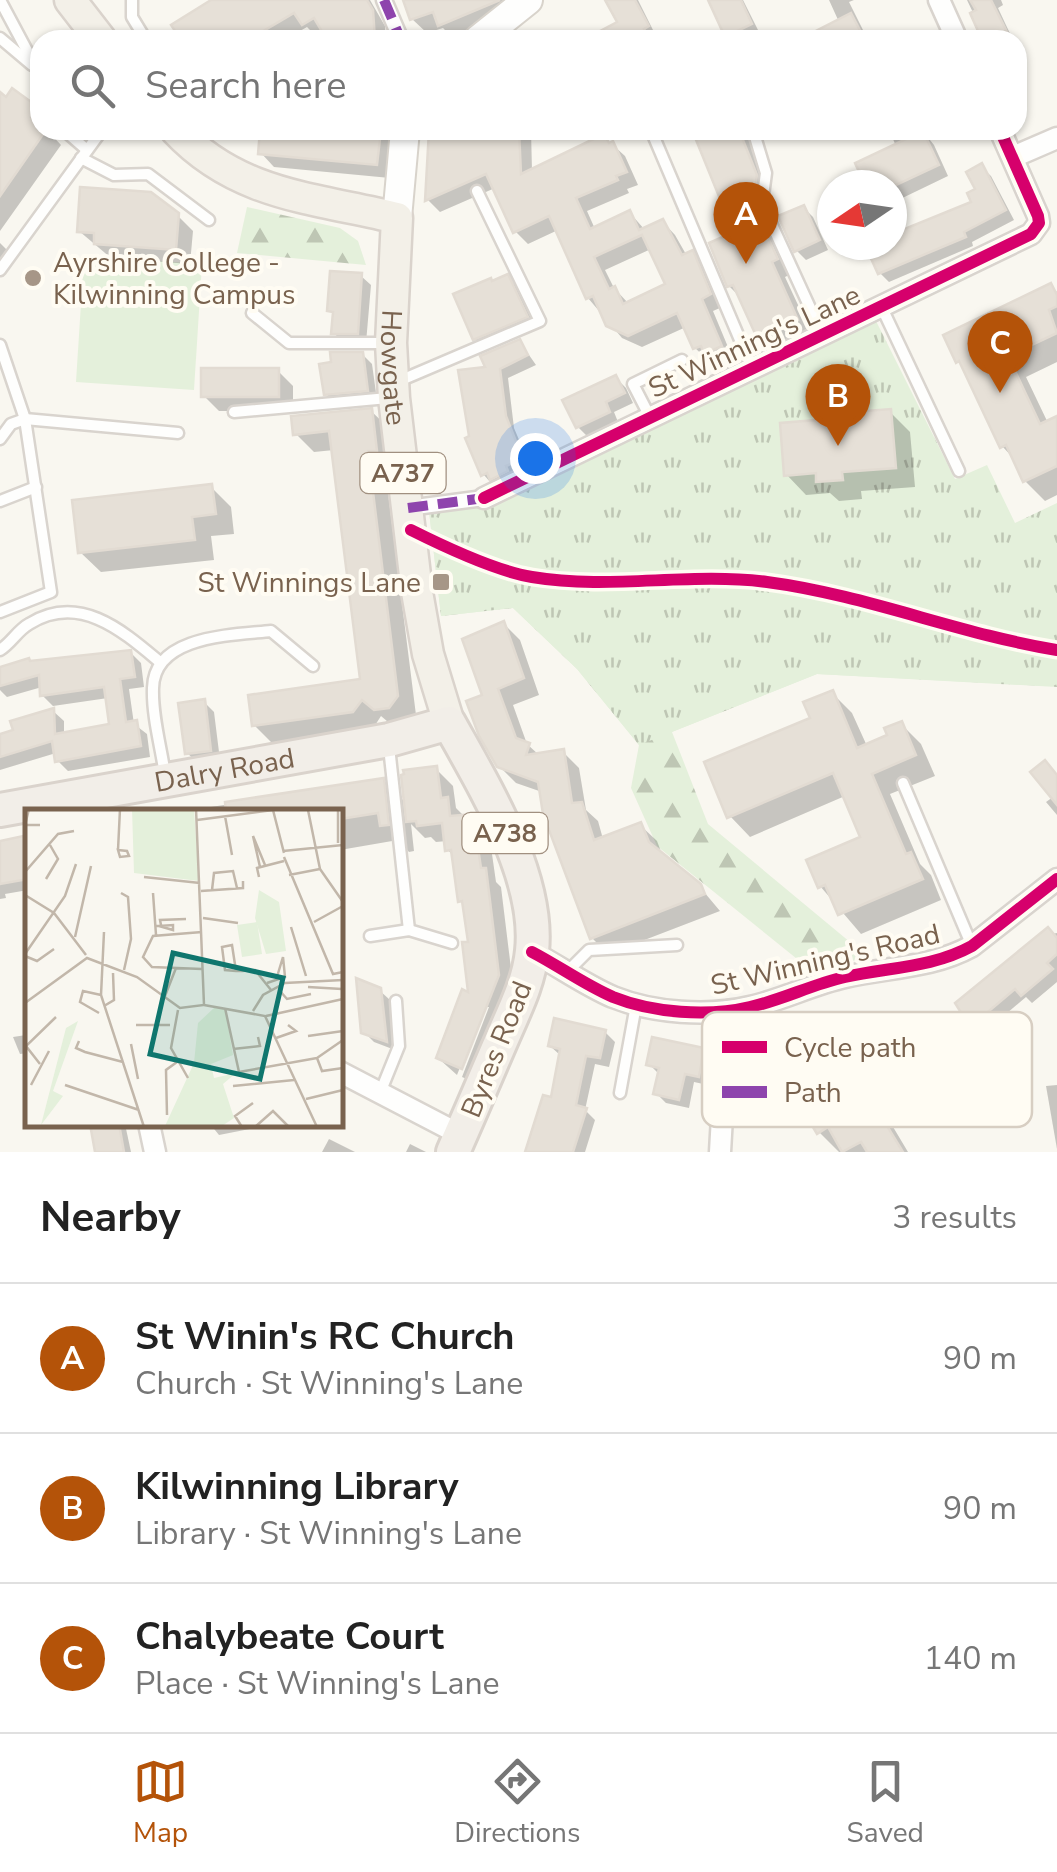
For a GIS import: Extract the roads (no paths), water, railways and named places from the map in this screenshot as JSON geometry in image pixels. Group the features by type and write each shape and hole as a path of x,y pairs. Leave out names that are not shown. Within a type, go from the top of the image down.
{"highway":[{"name":"Dalry Road","path":"0,810 91,802 166,780 389,740 449,723"},
{"name":"Byres Road","path":"449,723 504,828 528,897 533,925 532,952 521,993 457,1144"}],"main road":[{"path":"70,0 93,30"},
{"path":"490,30 528,0"},
{"path":"187,140 212,162 252,184 397,218"},
{"name":"Howgate","path":"404,140 391,343 394,390 428,654 449,723"}],"street":[{"path":"384,0 397,30"},
{"path":"938,0 953,30"},
{"path":"1005,140 1013,157 1057,138"},
{"name":"St Winning's Lane","path":"408,508 484,498 1018,242 1031,234 1039,222 1013,157"},
{"name":"St Winning's Road","path":"532,952 605,993 637,1004 728,1011 845,977 938,962 972,946 1057,878"},
{"path":"342,1073 457,1144"},
{"path":"150,1127 154,1152"},
{"path":"720,1152 721,1127"}],"lane":[{"path":"0,0 30,57"},
{"path":"132,0 132,18 140,30"},
{"path":"0,38 30,65"},
{"path":"72,140 84,154 114,174 148,174 209,220"},
{"path":"0,270 94,140"},
{"path":"655,140 753,368"},
{"path":"756,140 766,173 762,203 822,335"},
{"path":"234,412 394,390 540,320 477,190"},
{"path":"882,308 959,470"},
{"path":"252,313 289,344 391,343"},
{"path":"0,345 25,419 51,592 0,612"},
{"path":"650,418 634,384 682,360"},
{"path":"0,439 11,424 25,419 178,433"},
{"path":"0,500 36,486"},
{"path":"0,650 28,624 68,613 87,614 118,626 162,662"},
{"path":"166,780 153,686 162,662 193,640 270,631 314,666"},
{"path":"389,740 409,930"},
{"path":"903,783 972,946"},
{"path":"370,936 409,930 452,943"},
{"path":"568,971 589,950 677,945"},
{"path":"380,1093 399,1046 396,1001"},
{"path":"620,1093 637,1004"}],"place":[{"name":"St Winin's RC Church","path":"746,264"},
{"name":"Ayrshire College - Kilwinning Campus","path":"33,278"},
{"name":"Chalybeate Court","path":"1000,393"},
{"name":"Kilwinning Library","path":"838,446"},
{"name":"St Winnings Lane","path":"441,582"}]}
